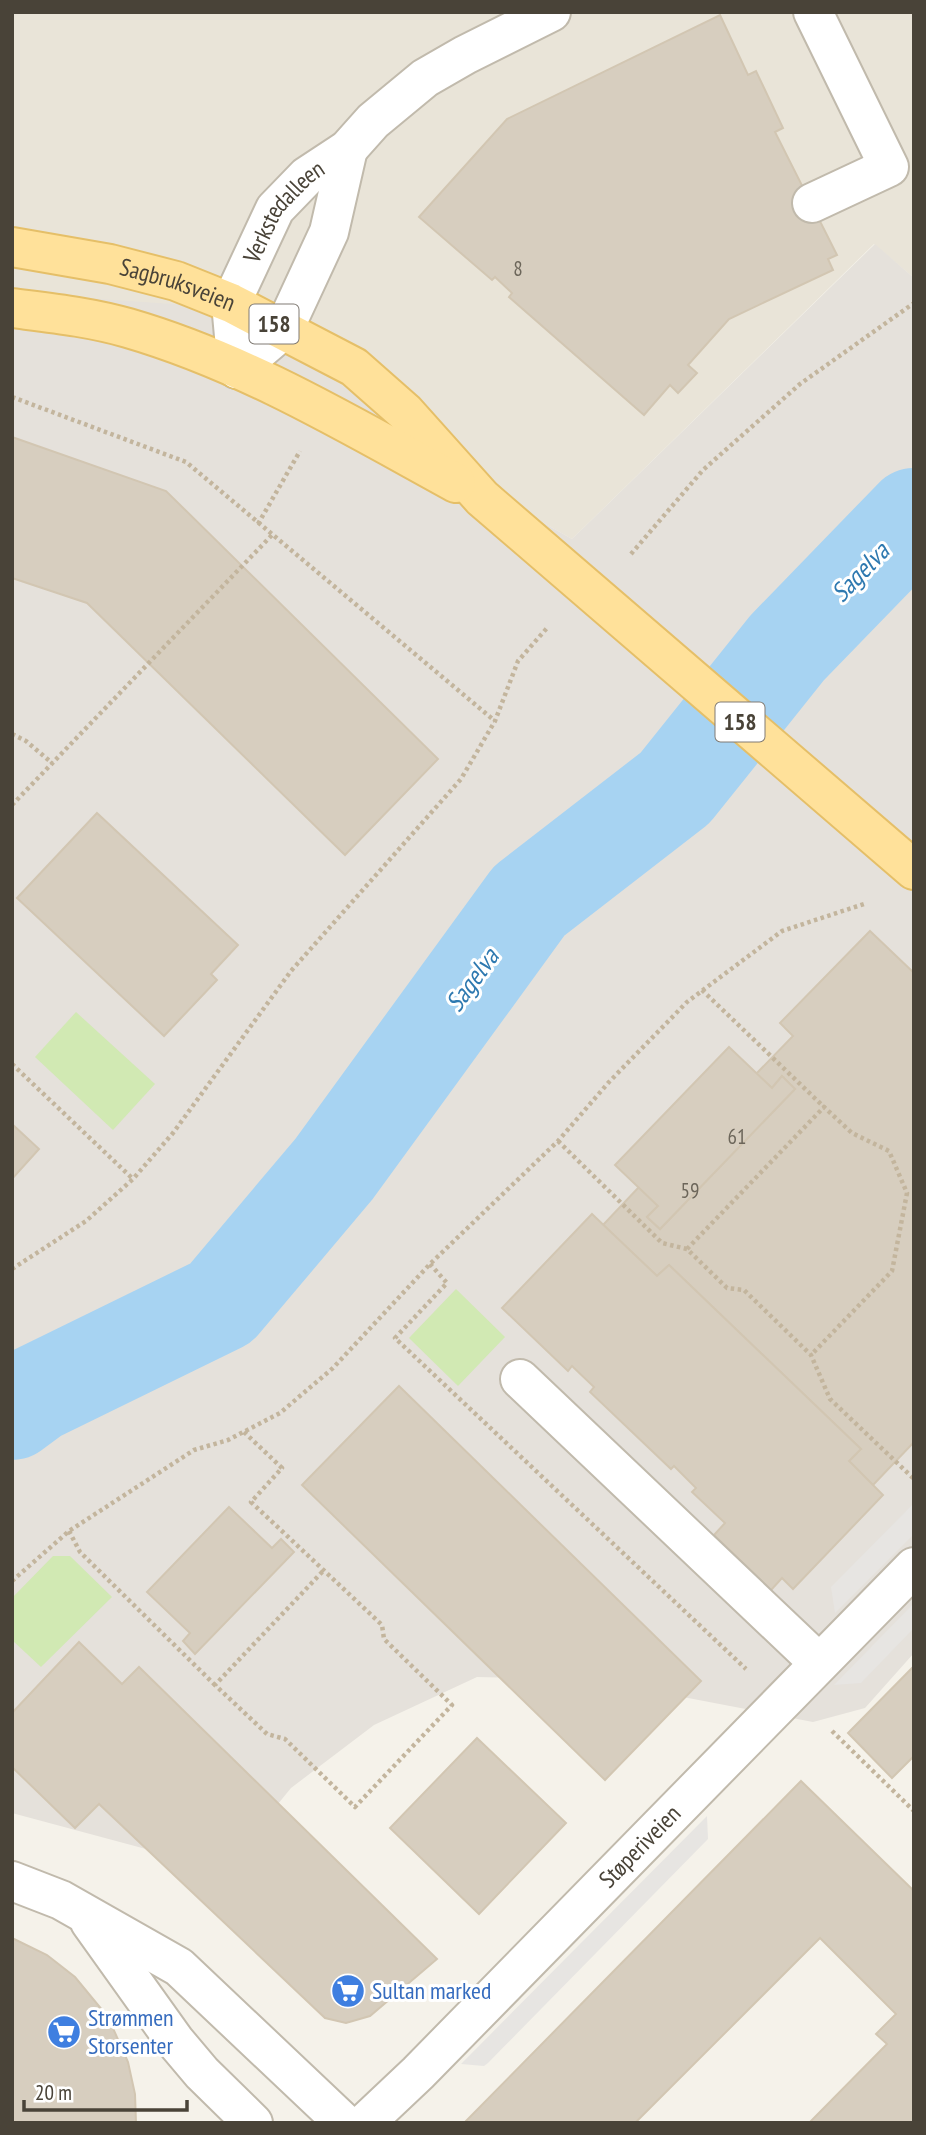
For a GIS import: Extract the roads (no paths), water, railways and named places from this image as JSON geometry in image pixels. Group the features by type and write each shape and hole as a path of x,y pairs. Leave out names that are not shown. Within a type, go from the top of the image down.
{"main road":[{"name":"Sagbruksveien","path":"12,247 110,264 176,281 231,303 354,367 405,412 482,498 914,870"},
{"name":"Sagbruksveien","path":"12,307 128,328 237,369 310,404 482,498"}],"street":[{"name":"Verkstedalleen","path":"231,303 275,209 307,176 348,149 373,121 425,78 551,12"},
{"path":"812,203 889,167 813,12"},
{"name":"Verkstedalleen","path":"237,369 284,329 329,232 348,149"},
{"path":"231,303 237,369"},
{"path":"520,1379 820,1663"},
{"name":"Støperiveien","path":"365,2123 418,2073 914,1567"},
{"path":"12,1881 61,1900 87,1918 179,1967 344,2123"},
{"path":"87,1918 168,2032 202,2073 253,2123"}],"waterway":[{"name":"Sagelva","path":"12,1411 35,1394 221,1303 334,1169 529,901 675,788 787,648 914,517"}],"place":[{"name":"Sultan marked","path":"348,1991"},
{"name":"Strømmen Storsenter","path":"64,2032"}]}
